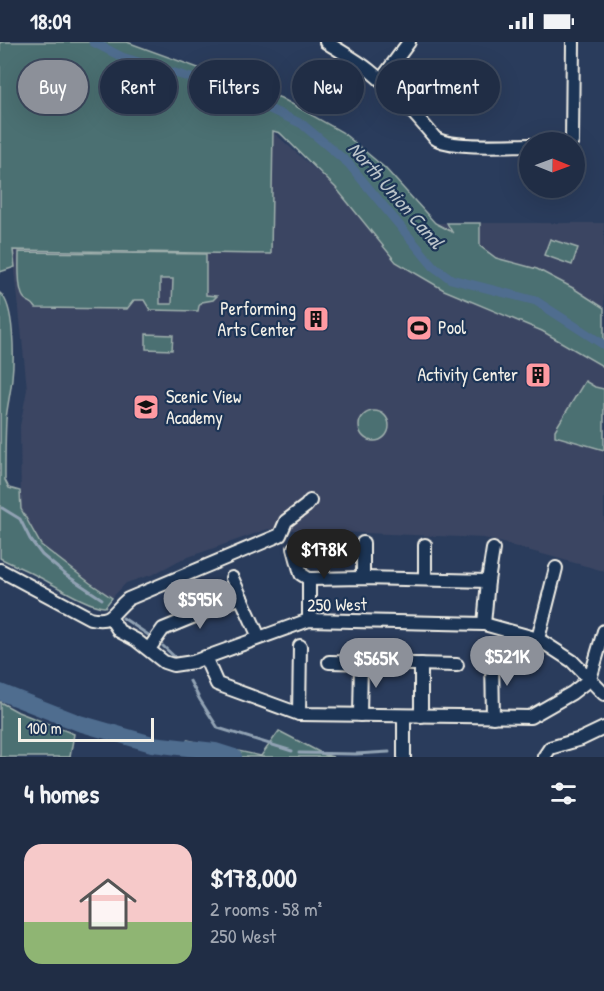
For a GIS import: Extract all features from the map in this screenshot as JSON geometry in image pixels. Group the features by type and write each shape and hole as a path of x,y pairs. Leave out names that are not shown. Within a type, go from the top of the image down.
{"street":[{"path":"326,42 356,60 376,76"},
{"path":"396,60 409,42"},
{"path":"572,132 573,42"},
{"path":"414,114 440,141 458,144 519,145"},
{"path":"0,570 90,618 106,619 128,599 279,535 286,521 310,501"},
{"path":"363,543 363,578"},
{"path":"425,545 425,579"},
{"path":"294,548 301,574 309,579 488,581"},
{"path":"484,624 493,549"},
{"path":"538,639 556,568"},
{"path":"232,578 258,638"},
{"path":"309,579 309,620"},
{"path":"149,650 164,629 241,597"},
{"name":"250 West","path":"106,619 119,631 172,665 193,662 309,620 484,624 538,639 572,661 604,694"},
{"path":"205,657 218,684 299,714 530,717 572,693 590,679 604,631"},
{"path":"299,714 300,646"},
{"path":"492,658 493,717"},
{"path":"329,662 457,665"},
{"path":"360,715 361,663"},
{"path":"421,664 421,716"},
{"path":"404,716 404,757"},
{"path":"544,757 550,748 581,739 604,728"}],"shaded area":[{"path":"272,131 336,188 396,262 444,290 542,331 604,367 604,571 484,538 268,529 180,560 154,574 126,583 112,598 41,545 21,509 20,426 27,389 13,250 270,254"},
{"path":"435,223 604,223 604,308 537,269 496,258"}],"green space":[{"path":"0,42 127,42 176,60 100,60 100,114 177,114 177,60 189,65 189,114 280,114 281,98 292,104 292,114 310,114 342,132 385,168 435,223 452,232 447,223 480,223 480,246 496,258 537,269 604,308 604,367 542,331 444,290 396,262 336,188 280,133 273,131 271,254 13,250 15,267 0,272"},
{"path":"550,239 578,248 572,265 544,255"},
{"path":"19,252 206,254 206,295 217,296 213,300 202,302 198,311 150,310 144,300 134,300 127,309 36,308 22,296","holes":["160,279 173,279 172,304 160,304"]},
{"path":"0,293 5,299 11,320 13,346 12,378 6,420 5,480 9,488 20,491 21,509 41,545 112,598 105,607 82,600 0,558"},
{"path":"146,334 173,335 172,350 146,349"},
{"path":"585,381 604,389 604,450 555,436 555,430"},
{"path":"374,411 380,412 388,420 388,432 380,440 374,441 368,440 360,432 359,426 360,420 368,412"},
{"path":"0,702 18,712 74,734 70,757 0,757"},
{"path":"279,731 333,757 197,757 188,740 261,756"}],"waterway":[{"name":"North Union Canal","path":"93,42 122,57 233,92 302,124 348,163 433,266 451,279 536,301 604,345"},
{"path":"2,508 20,519 30,539 42,555 66,575 102,599"},
{"path":"123,618 150,636"},
{"path":"163,646 178,660"},
{"path":"190,681 218,728 292,751"},
{"path":"0,692 79,723 152,744 215,751 234,757"},
{"path":"299,753 389,752"}],"place":[{"name":"Performing Arts Center","path":"316,319"},
{"name":"Pool","path":"419,328"},
{"name":"Activity Center","path":"538,375"},
{"name":"Scenic View Academy","path":"146,407"}]}
